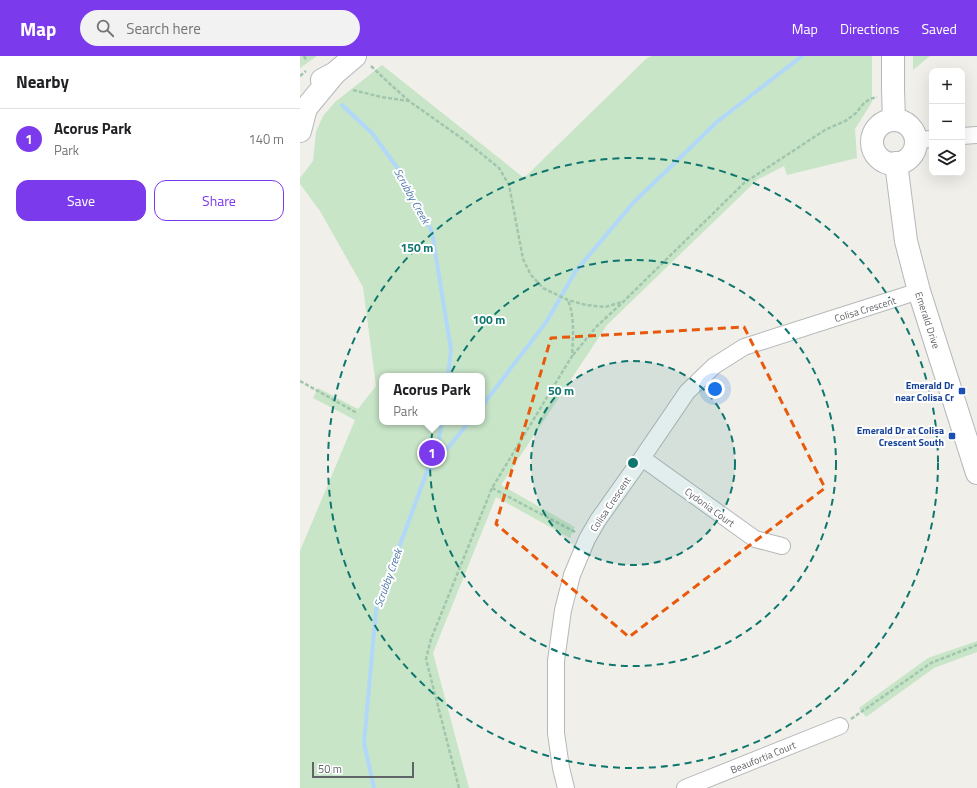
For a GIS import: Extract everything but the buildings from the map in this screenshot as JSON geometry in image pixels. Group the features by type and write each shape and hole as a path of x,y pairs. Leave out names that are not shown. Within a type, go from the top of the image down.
{"street":[{"path":"893,56 892,89 894,120"},
{"path":"300,92 335,73 363,61"},
{"path":"300,131 306,108 335,73"},
{"path":"894,120 901,121 924,139 902,162 889,163 882,160 877,155 872,142 876,129 881,124 894,120"},
{"path":"965,136 977,135"},
{"name":"Emerald Drive","path":"896,163 906,241 919,292 977,473"},
{"name":"Colisa Crescent","path":"566,788 561,768 556,733 556,661 563,610 572,575 587,539 598,520 687,392 714,366 744,347 919,292"},
{"name":"Cydonia Court","path":"642,458 755,539 782,546"},
{"name":"Beaufortia Court","path":"685,788 840,726"}],"path":[{"path":"304,56 307,61"},
{"path":"363,61 410,101 467,142 499,168 509,185 523,259 531,275 543,288 568,300 586,305 605,307 623,302"},
{"path":"353,90 381,97 410,101"},
{"path":"459,788 426,659 431,639 492,488 572,356 597,326 744,183 825,130 847,120 870,99 878,97"},
{"path":"568,300 572,311 574,332 572,356"},
{"path":"300,381 357,413"},
{"path":"492,488 587,539"},
{"path":"840,726 931,663 977,645"}],"highlighted area":[{"path":"744,327 825,488 629,637 496,524 551,338"}],"green space":[{"path":"300,56 317,56 300,68"},
{"path":"651,56 872,56 872,102 855,129 857,158 787,175 784,166 757,180 607,325 501,485 575,527 570,538 496,497 433,653 469,788 300,788 300,551 355,420 313,398 318,388 358,409 376,386 363,287 320,211 300,184 300,178 313,161 316,132 323,116 335,102 382,65 524,178 646,59"},
{"path":"913,56 930,56 913,70"},
{"path":"977,641 977,652 934,668 866,717 859,708 928,658"}],"waterway":[{"path":"485,402 547,321 575,272 633,203 718,121 802,56"},
{"name":"Scrubby Creek","path":"342,105 372,133 401,173 432,232 451,350 448,373"},
{"name":"Scrubby Creek","path":"374,788 364,743 376,610 439,439 441,425"},
{"path":"429,471 467,425"}],"place":[{"name":"Emerald Dr near Colisa Cr","path":"962,391"},
{"name":"Emerald Dr at Colisa Crescent South","path":"952,436"},
{"name":"Acorus Park","path":"432,453"}]}
